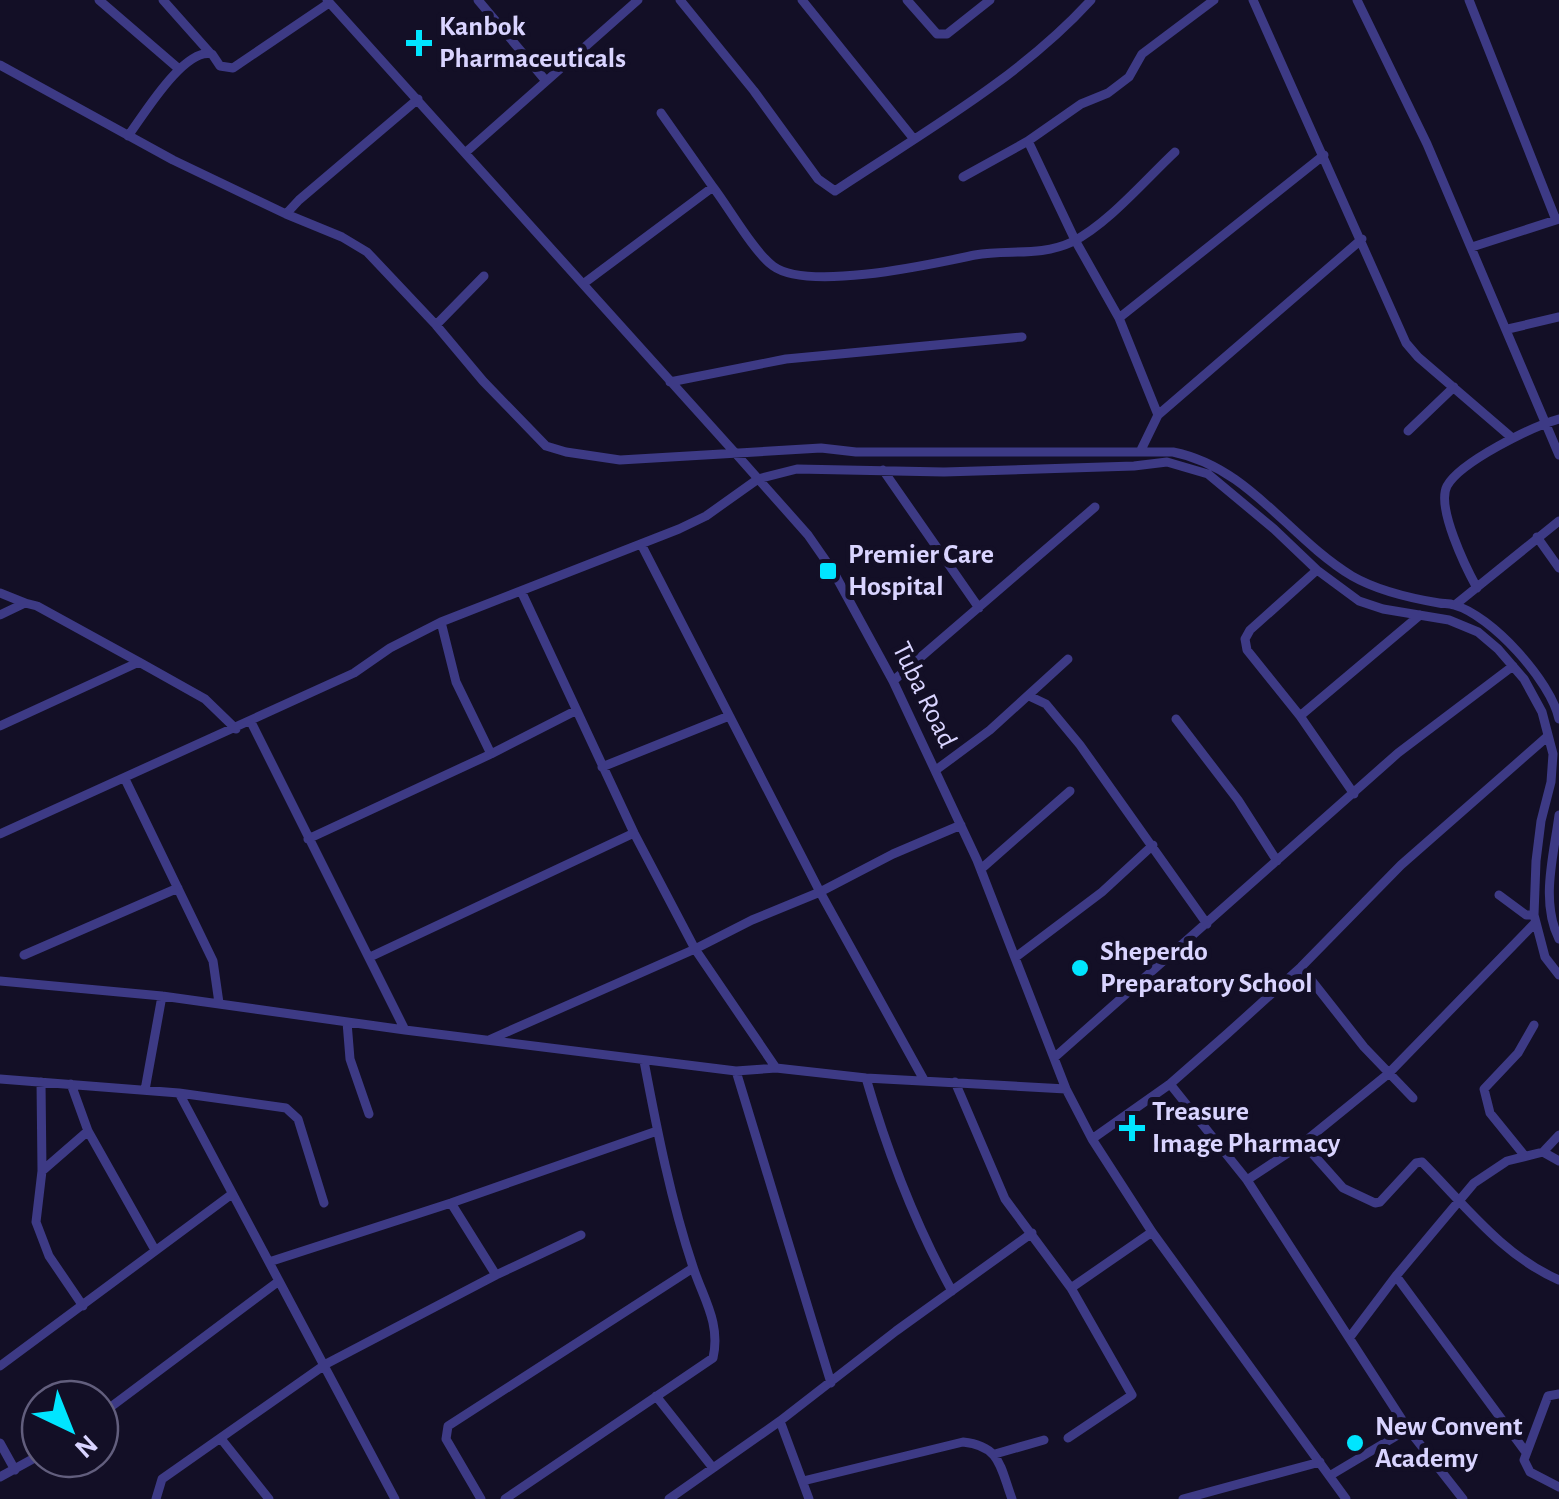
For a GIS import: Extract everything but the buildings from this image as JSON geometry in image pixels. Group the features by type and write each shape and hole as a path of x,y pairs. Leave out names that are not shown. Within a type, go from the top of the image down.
{"street":[{"path":"99,0 179,69"},
{"path":"163,0 220,66 233,68 328,1"},
{"path":"478,0 546,81"},
{"path":"465,152 638,0"},
{"path":"680,0 828,188 835,191 1038,49 1091,0"},
{"path":"802,0 913,138"},
{"path":"907,0 938,34 947,34 990,0"},
{"path":"964,176 1028,142 1081,104 1118,85 1129,77 1142,54 1214,0"},
{"path":"1254,0 1406,343 1418,358 1511,438"},
{"path":"1357,0 1427,144 1559,455"},
{"path":"1469,0 1558,220 1472,247"},
{"name":"Tuba Road","path":"328,1 808,535 833,571 893,681 981,868 1066,1089 1092,1139 1152,1232 1346,1499"},
{"path":"128,136 179,69 203,52 212,54"},
{"path":"0,65 128,136 367,252 546,446 620,460 821,448 856,452 1173,452 1218,466 1269,506 1322,556 1354,577 1390,593 1455,604 1495,631 1554,693 1559,719"},
{"path":"286,214 418,99"},
{"path":"661,113 774,267 795,275 836,278 946,263 978,254 1036,252 1076,240 1175,152"},
{"path":"1028,142 1119,318 1158,415"},
{"path":"1119,318 1324,155"},
{"path":"583,284 713,188"},
{"path":"1140,452 1158,415 1362,239"},
{"path":"436,325 484,276"},
{"path":"1508,329 1559,317"},
{"path":"670,382 786,360 1022,337"},
{"path":"1408,431 1454,387"},
{"path":"1477,588 1462,563 1445,504 1445,488 1511,438 1559,419"},
{"path":"0,834 354,673 390,648 441,622 522,593 706,516 758,479 797,469 944,472 1167,462 1208,474 1317,570 1359,601 1449,620 1478,632 1513,666 1542,712 1553,754 1552,782 1541,821 1535,919 1545,957 1559,975"},
{"path":"884,470 979,608"},
{"path":"893,681 1095,507"},
{"path":"1455,604 1559,521"},
{"path":"1537,537 1559,568"},
{"path":"640,544 820,892 924,1080"},
{"path":"1317,570 1250,630 1245,639 1247,650 1300,716 1354,794"},
{"path":"0,593 37,606 205,698 236,729"},
{"path":"522,593 575,712 695,949 776,1068"},
{"path":"0,615 25,603"},
{"path":"1300,716 1420,615"},
{"path":"441,622 456,682 491,754"},
{"path":"936,770 968,748 1068,659"},
{"path":"0,726 139,662"},
{"path":"1055,1057 1436,722 1513,666"},
{"path":"1028,696 1046,704 1069,731 1207,924"},
{"path":"308,838 575,712"},
{"path":"602,766 729,716"},
{"path":"1176,719 1238,800 1276,861"},
{"path":"251,722 405,1030"},
{"path":"1092,1139 1170,1084 1302,967 1401,865 1548,736"},
{"path":"125,779 212,961 218,1003"},
{"path":"981,868 1070,791"},
{"path":"1559,814 1548,894 1559,939"},
{"path":"491,1040 960,825"},
{"path":"370,958 634,833"},
{"path":"1016,957 1102,892 1153,845"},
{"path":"24,954 178,888"},
{"path":"1498,895 1535,919"},
{"path":"1247,1180 1302,1143 1388,1074 1535,919"},
{"path":"1302,967 1388,1074 1413,1098"},
{"path":"0,981 162,996 736,1071 776,1068 866,1078 1066,1089"},
{"path":"145,1090 162,996"},
{"path":"346,1022 350,1059 369,1114"},
{"path":"1524,1155 1490,1113 1484,1088 1518,1052 1534,1026"},
{"path":"505,1499 714,1358 715,1325 693,1268 657,1131 644,1061"},
{"path":"736,1071 831,1383"},
{"path":"866,1078 884,1142 909,1208 952,1292"},
{"path":"0,1079 179,1092 293,1112 324,1203"},
{"path":"41,1082 42,1171 36,1222 49,1256 83,1306"},
{"path":"955,1082 1005,1199 1072,1288 1132,1395 1068,1438"},
{"path":"71,1084 88,1131 155,1250"},
{"path":"1170,1084 1247,1180 1408,1429 1463,1499"},
{"path":"179,1092 395,1499"},
{"path":"42,1171 88,1131"},
{"path":"269,1262 451,1204 657,1131"},
{"path":"1350,1337 1474,1183 1507,1162 1543,1152 1559,1135"},
{"path":"1302,1143 1343,1188 1366,1201 1380,1202 1419,1162 1516,1256 1559,1280"},
{"path":"1543,1152 1559,1162"},
{"path":"0,1366 232,1194"},
{"path":"451,1204 496,1274"},
{"path":"1072,1288 1152,1232"},
{"path":"669,1499 1032,1233"},
{"path":"156,1499 162,1478 222,1440 326,1364 496,1274 582,1235"},
{"path":"481,1499 446,1440 448,1426 693,1268"},
{"path":"1396,1276 1525,1451"},
{"path":"120,1400 279,1281"},
{"path":"1558,1392 1548,1396 1525,1451 1530,1472 1559,1487"},
{"path":"656,1396 713,1468"},
{"path":"780,1421 809,1499"},
{"path":"1330,1475 1408,1429"},
{"path":"222,1440 269,1499"},
{"path":"995,1454 1044,1440"},
{"path":"803,1481 952,1442 984,1446 995,1454 1012,1499"},
{"path":"0,1444 15,1470"},
{"path":"1186,1499 1320,1462"},
{"path":"0,1477 20,1467"}],"place":[{"name":"Kanbok Pharmaceuticals","path":"419,43"},
{"name":"Premier Care Hospital","path":"828,571"},
{"name":"Sheperdo Preparatory School","path":"1080,968"},
{"name":"Treasure Image Pharmacy","path":"1132,1128"},
{"name":"New Convent Academy","path":"1355,1443"}]}
